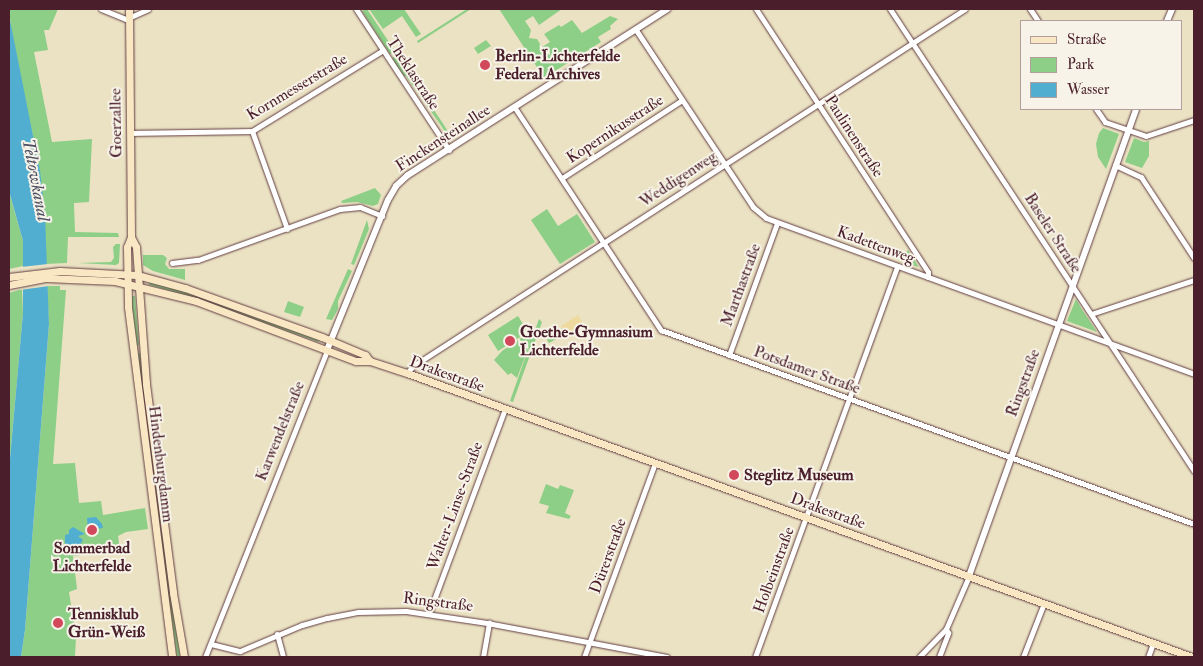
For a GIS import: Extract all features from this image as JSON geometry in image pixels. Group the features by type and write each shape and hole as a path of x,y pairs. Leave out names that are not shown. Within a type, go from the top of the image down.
{"main road":[{"name":"Goerzallee","path":"129,9 131,237 136,247 137,275"},
{"name":"Goerzallee","path":"127,274 128,242 131,237"},
{"name":"Drakestraße","path":"60,274 137,275 186,288 365,355 370,362"},
{"name":"Drakestraße","path":"60,274 137,286 196,301 361,363 370,362 407,373 1192,657"},
{"path":"9,276 60,274"},
{"path":"9,285 60,274"},
{"name":"Hindenburgdamm","path":"127,274 128,308 172,657"},
{"name":"Hindenburgdamm","path":"137,275 146,384 173,593 184,657"}],"street":[{"path":"101,9 121,18 129,19 148,9"},
{"name":"Theklastraße","path":"356,9 449,150"},
{"name":"Finckensteinallee","path":"382,216 396,186 408,175 668,9"},
{"name":"Paulinenstraße","path":"756,9 928,272 928,277"},
{"name":"Baseler Straße","path":"890,9 1194,471"},
{"name":"Weddigenweg","path":"407,373 413,366 964,9"},
{"path":"1030,9 1037,20"},
{"name":"Kadettenweg","path":"636,30 753,207 777,223 1194,374"},
{"name":"Kornmesserstraße","path":"130,134 252,131 383,50"},
{"name":"Kopernikusstraße","path":"562,178 682,100"},
{"name":"Potsdamer Straße","path":"515,108 659,329 1194,524"},
{"path":"1097,110 1105,122 1146,136 1194,120"},
{"name":"Ringstraße","path":"923,656 946,630 969,576 1136,110"},
{"path":"252,131 287,229"},
{"path":"1116,165 1141,177 1194,258"},
{"path":"172,263 198,260 348,207 360,207 382,216"},
{"name":"Karwendelstraße","path":"205,657 382,216"},
{"name":"Marthastraße","path":"729,355 777,223"},
{"name":"Holbeinstraße","path":"755,657 897,266"},
{"path":"1091,314 1194,280"},
{"name":"Walter-Linse-Straße","path":"429,613 504,409"},
{"name":"Dürerstraße","path":"584,657 655,463"},
{"path":"1023,657 1044,603"},
{"name":"Ringstraße","path":"211,644 240,651 255,646 277,634 327,618 358,612 401,610 490,623 667,657"},
{"path":"483,657 490,623"},
{"path":"939,657 948,633 946,630"},
{"path":"277,634 283,657"},
{"path":"1148,657 1153,643"}],"green space":[{"path":"9,9 58,9 49,30 44,30 48,50 34,52 52,142 92,139 89,202 74,203 75,232 118,233 119,237 68,237 67,263 45,264 45,231 32,131 12,37"},
{"path":"367,9 395,51 390,54 362,11"},
{"path":"369,9 404,9 421,34 416,37 402,16 383,29"},
{"path":"467,9 471,9 418,43 417,41"},
{"path":"499,9 562,9 539,25 533,16 525,21 531,30 529,38 537,39 542,47 550,42 544,34 572,20 582,33 610,16 618,19 610,26 611,29 598,37 601,42 544,78"},
{"path":"486,40 491,46 478,54 474,48"},
{"path":"397,55 452,138 447,141 448,137 442,127 392,58"},
{"path":"1103,128 1119,134 1106,169 1098,157 1096,144 1099,133"},
{"path":"1134,138 1144,142 1149,141 1149,156 1142,168 1125,162"},
{"path":"375,188 381,195 378,204 373,206 357,202 342,203 341,201"},
{"path":"9,192 23,241 23,266 9,269"},
{"path":"547,209 558,226 577,214 595,242 560,264 531,220"},
{"path":"367,220 369,229 354,265 351,264"},
{"path":"116,244 120,244 119,263 116,265 78,263 111,262 114,258 113,247"},
{"path":"908,250 918,266 918,267 900,261"},
{"path":"143,255 163,255 167,258 165,264 169,269 185,269 185,280 153,271 143,265"},
{"path":"348,269 352,271 338,301 338,309 332,320 326,319"},
{"path":"149,281 184,291 319,340 318,342 192,297 149,285"},
{"path":"47,286 60,286 60,290 66,290 53,464 75,463 79,503 101,501 103,515 145,508 148,529 126,532 118,536 120,550 73,556 77,589 69,592 76,637 75,657 21,657 25,630 49,324"},
{"path":"22,289 23,313 9,470 9,293"},
{"path":"130,296 135,296 139,345 136,346"},
{"path":"1076,299 1081,308 1097,332 1067,321"},
{"path":"288,301 304,307 300,317 284,312"},
{"path":"518,316 528,332 498,351 488,335"},
{"path":"539,319 542,322 513,402 510,401 531,341 517,378 511,373 508,375 494,360 502,351 527,334 533,336"},
{"path":"562,328 566,334 549,343 547,340"},
{"path":"137,353 140,353 161,523 159,523"},
{"path":"546,484 558,489 560,485 574,490 565,513 571,516 569,519 546,513 549,506 539,503"},
{"path":"159,532 162,532 180,657 177,657"}],"sand":[{"path":"578,315 584,325 567,336 561,326"}],"water":[{"name":"Teltowkanal","path":"9,15 40,171 45,214 49,324 25,630 21,657 9,657 9,470 23,313 23,241 9,191"},
{"path":"96,517 103,528 88,530 87,518"},
{"path":"73,527 85,534 78,536 83,540 78,548 69,547 65,543 65,535 69,534 69,530"}],"pier":[{"path":"48,264 49,286 20,290 21,267"}],"place":[{"name":"Berlin-Lichterfelde Federal Archives","path":"485,65"},
{"name":"Goethe-Gymnasium Lichterfelde","path":"510,341"},
{"name":"Steglitz Museum","path":"734,475"},
{"name":"Sommerbad Lichterfelde","path":"92,530"},
{"name":"Tennisklub Grün-Weiß","path":"58,623"}]}
